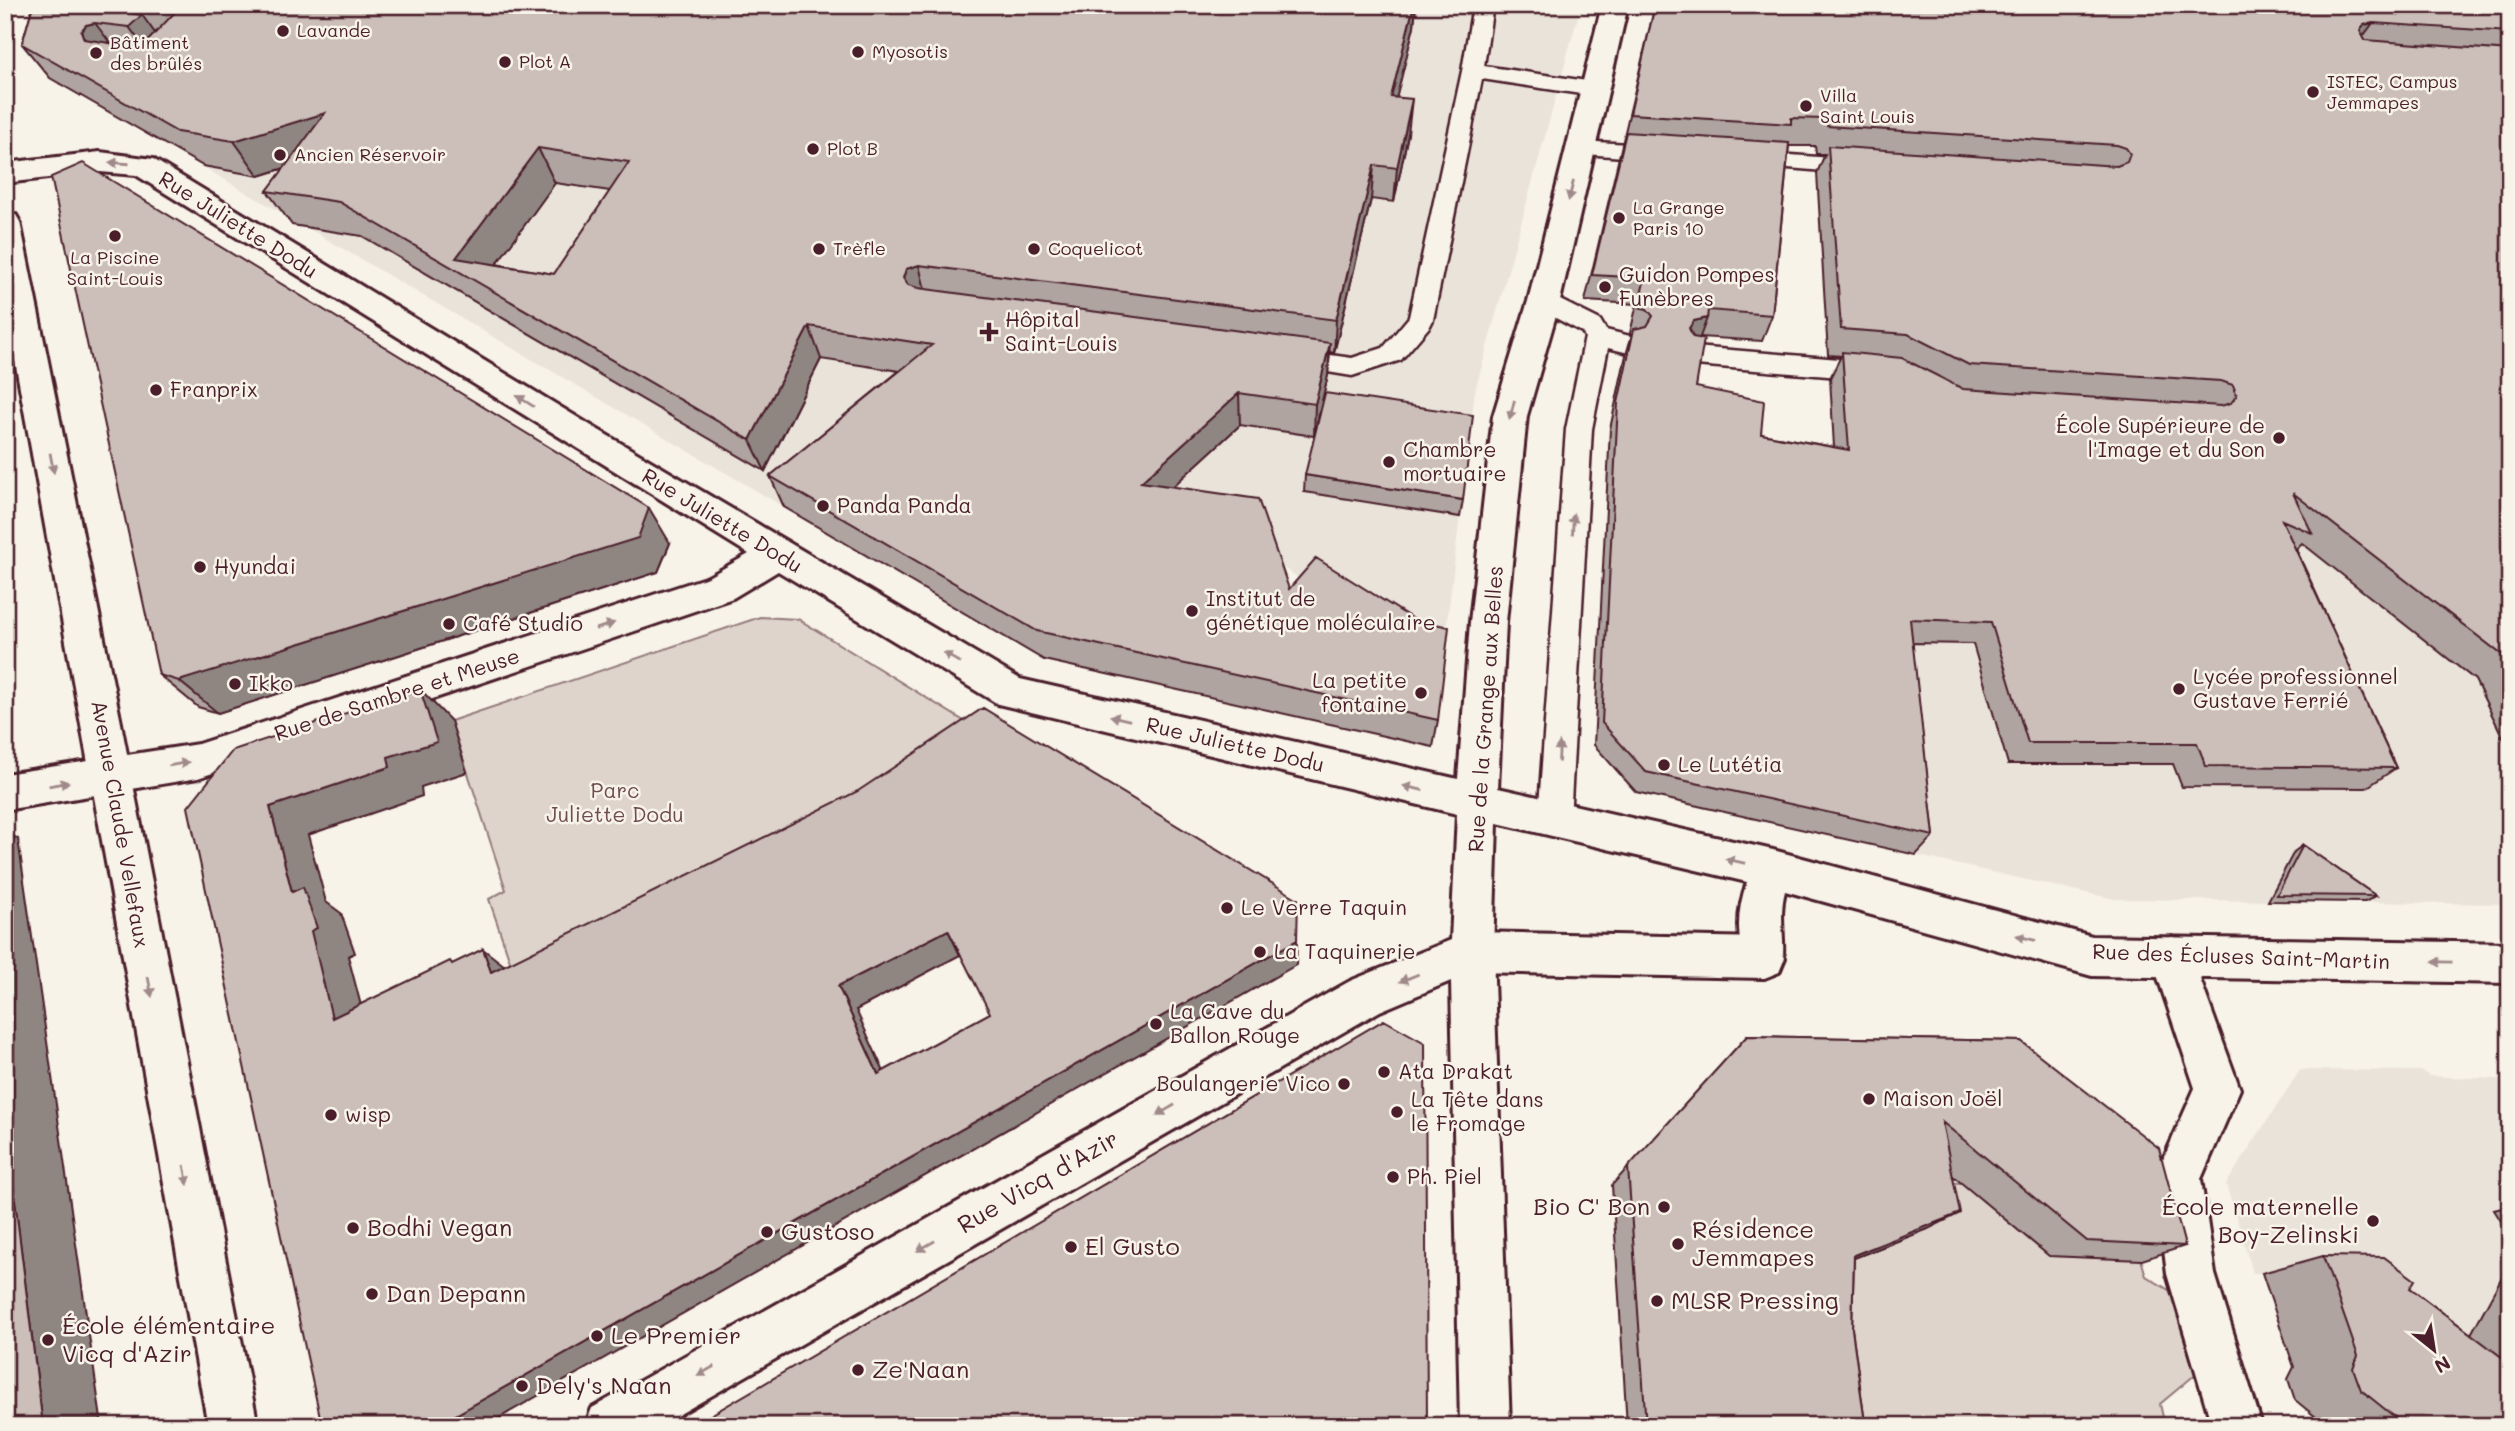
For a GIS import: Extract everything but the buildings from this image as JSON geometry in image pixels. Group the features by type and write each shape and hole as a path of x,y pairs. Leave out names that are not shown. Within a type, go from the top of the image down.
{"street":[{"name":"Rue de la Grange aux Belles","path":"1485,1426 1472,952 1479,757 1488,622 1510,416 1544,301 1615,5"},
{"name":"Rue Juliette Dodu","path":"5,173 100,162 143,166 775,553 1011,693 1479,803"},
{"name":"Avenue Claude Vellefaux","path":"5,222 112,775 233,1426"},
{"name":"Rue de Sambre et Meuse","path":"5,792 198,761 708,592 754,570 775,553"},
{"name":"Rue des Écluses Saint-Martin","path":"1479,803 1773,869 2092,956 2510,963"},
{"path":"1472,952 1763,958 1760,900 1773,869"},
{"name":"Rue Vicq d'Azir","path":"610,1426 1365,996 1472,952"},
{"path":"2172,957 2218,1089 2178,1178 2191,1274 2237,1426"}],"lane":[{"path":"1269,356 1352,367 1392,354 1421,320 1473,71 1483,5"},
{"path":"1473,71 1594,89"},
{"path":"1581,148 1689,155"},
{"path":"1730,158 1881,168"},
{"path":"1544,301 1591,327 1598,337 1629,344"},
{"path":"1554,820 1579,429 1598,337"},
{"path":"1695,356 1894,372 1905,379"}],"shaded area":[{"name":"Hôpital Saint-Louis","path":"71,5 1581,5 1475,391 1443,656 1314,588 1267,557 784,507 157,140"},
{"name":"Lycée professionnel Gustave Ferrié","path":"1833,502 2370,536 2510,633 2510,904 2114,899 1860,843"},
{"name":"École maternelle Boy-Zelinski","path":"2300,1070 2421,1071 2429,1076 2497,1079 2510,1089 2510,1426 2327,1426 2295,1400 2288,1379 2294,1367 2263,1273 2253,1273 2226,1184"}],"green space":[{"name":"Parc Juliette Dodu","path":"760,617 798,619 993,739 514,973 489,899 506,890 451,721"},
{"path":"1919,1182 1971,1183 2061,1256 2141,1259 2146,1276 2172,1292 2196,1374 2160,1404 2165,1426 1751,1426 1826,1269"}],"place":[{"name":"Lavande","path":"283,31"},
{"name":"Myosotis","path":"858,52"},
{"name":"Bâtiment des brûlés","path":"96,53"},
{"name":"Plot A","path":"505,62"},
{"name":"ISTEC, Campus Jemmapes","path":"2313,92"},
{"name":"Villa Saint Louis","path":"1806,106"},
{"name":"Plot B","path":"813,149"},
{"name":"Ancien Réservoir","path":"280,155"},
{"name":"La Grange Paris 10","path":"1619,218"},
{"name":"La Piscine Saint-Louis","path":"115,236"},
{"name":"Trèfle","path":"819,249"},
{"name":"Coquelicot","path":"1034,249"},
{"name":"Guidon Pompes Funèbres","path":"1605,287"},
{"name":"Hôpital Saint-Louis","path":"989,332"},
{"name":"Franprix","path":"156,390"},
{"name":"École Supérieure de l'Image et du Son","path":"2279,438"},
{"name":"Chambre mortuaire","path":"1389,462"},
{"name":"Panda Panda","path":"823,506"},
{"name":"Hyundai","path":"200,567"},
{"name":"Institut de génétique moléculaire","path":"1192,611"},
{"name":"Café Studio","path":"449,624"},
{"name":"Ikko","path":"235,684"},
{"name":"Lycée professionnel Gustave Ferrié","path":"2179,689"},
{"name":"La petite fontaine","path":"1421,693"},
{"name":"Le Lutétia","path":"1664,765"},
{"name":"Le Verre Taquin","path":"1227,908"},
{"name":"La Taquinerie","path":"1260,952"},
{"name":"La Cave du Ballon Rouge","path":"1156,1024"},
{"name":"Ata Drakat","path":"1384,1072"},
{"name":"Boulangerie Vico","path":"1344,1084"},
{"name":"Maison Joël","path":"1869,1099"},
{"name":"La Tête dans le Fromage","path":"1397,1112"},
{"name":"wisp","path":"331,1115"},
{"name":"Ph. Piel","path":"1393,1177"},
{"name":"Bio C' Bon","path":"1664,1207"},
{"name":"École maternelle Boy-Zelinski","path":"2373,1221"},
{"name":"Bodhi Vegan","path":"353,1228"},
{"name":"Gustoso","path":"767,1232"},
{"name":"Résidence Jemmapes","path":"1678,1244"},
{"name":"El Gusto","path":"1071,1247"},
{"name":"Dan Depann","path":"372,1294"},
{"name":"MLSR Pressing","path":"1657,1301"},
{"name":"Le Premier","path":"597,1336"},
{"name":"École élémentaire Vicq d'Azir","path":"48,1340"},
{"name":"Ze'Naan","path":"858,1370"},
{"name":"Dely's Naan","path":"522,1386"}]}
